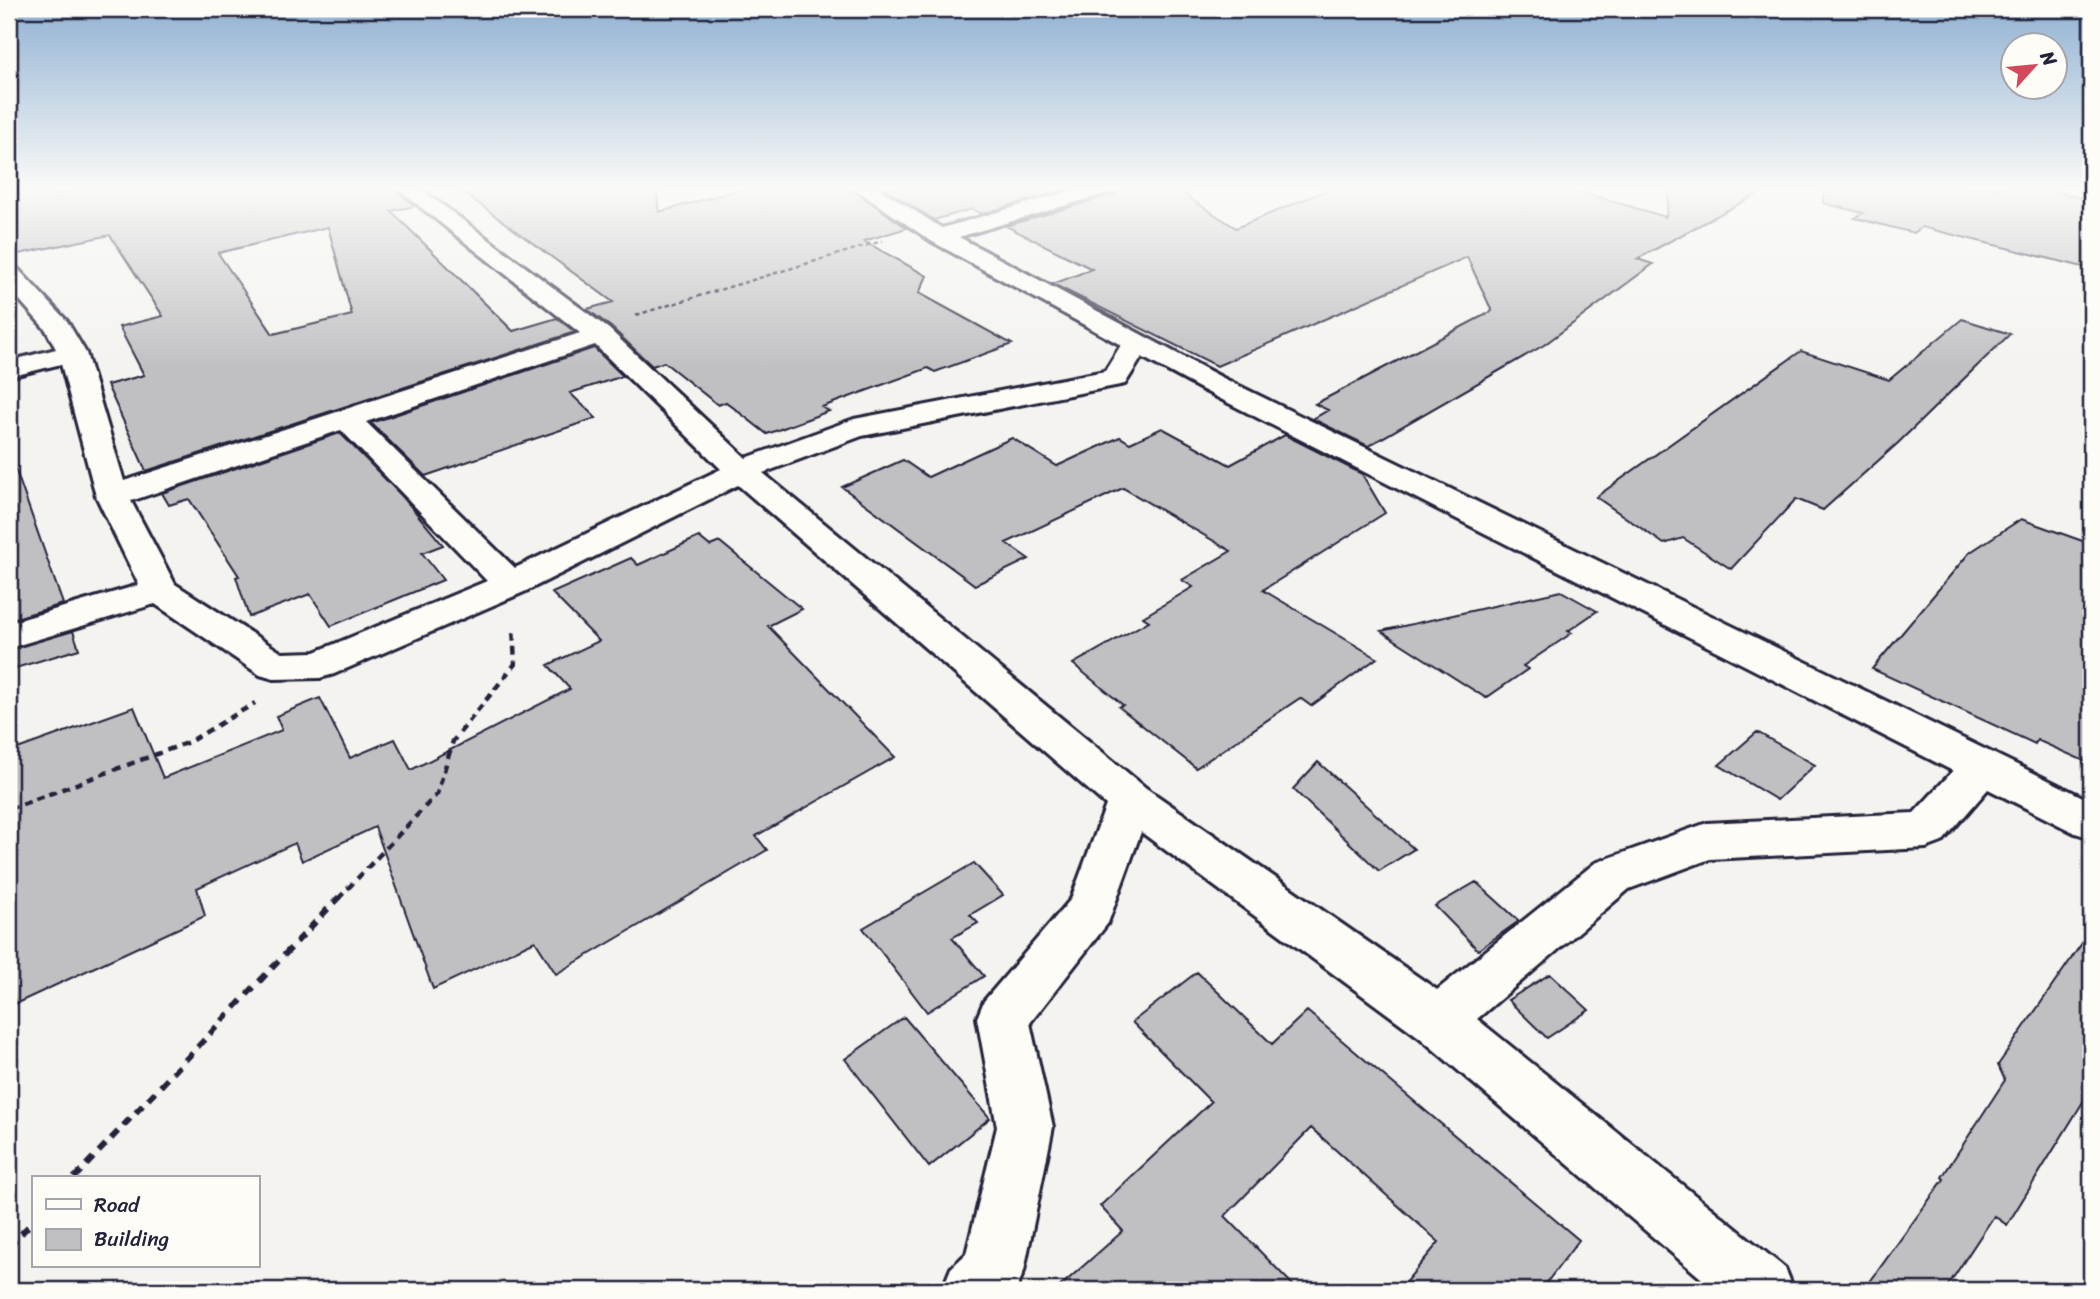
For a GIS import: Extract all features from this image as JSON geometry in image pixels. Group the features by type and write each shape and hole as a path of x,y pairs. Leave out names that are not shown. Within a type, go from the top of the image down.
{"street":[{"path":"485,248 595,331 741,471 1130,800 1438,1020 1763,1290"},
{"path":"961,248 1211,383 2091,821"},
{"path":"9,274 58,327 72,353 112,496 160,591 274,666 320,665 510,584 741,471 854,428 1138,379 1211,383"},
{"path":"112,496 347,420 595,331"},
{"path":"1137,342 1138,379"},
{"path":"9,369 72,353"},
{"path":"347,420 510,584"},
{"path":"9,636 160,591"},
{"path":"1438,1020 1612,876 1707,841 1926,830 1982,767"},
{"path":"972,1290 993,1270 1025,1127 1003,1018 1091,909 1130,800"}],"path":[{"path":"595,331 879,248"},
{"path":"76,1176 437,794 453,741 516,664 510,584"},
{"path":"9,809 189,741 320,665"},
{"path":"9,1247 32,1222"}],"building":[{"path":"9,248 49,248 9,256"},
{"path":"118,248 241,248 218,253 273,334 352,315 334,248 428,248 513,331 557,318 575,332 146,471 107,385 144,375 119,327 163,316"},
{"path":"539,248 876,248 927,276 919,293 1012,344 935,372 928,368 822,407 829,411 767,434 726,402 718,405 664,362 652,366 611,327 587,309 613,302"},
{"path":"1049,248 1658,248 1637,259 1653,264 1544,345 1368,446 1313,419 1328,410 1315,404 1492,311 1467,257 1217,366 1053,284 1092,269"},
{"path":"2005,248 2091,248 2091,269"},
{"path":"1962,319 2010,334 1898,443 1823,510 1796,499 1731,569 1683,538 1664,544 1596,497 1801,351 1889,380"},
{"path":"594,348 623,376 570,393 596,418 425,476 371,423"},
{"path":"1162,428 1230,465 1285,435 1362,474 1385,513 1263,590 1377,658 1311,706 1300,698 1196,768 1119,707 1123,705 1073,664 1149,621 1143,617 1193,587 1182,580 1231,551 1123,488 1006,543 1029,559 975,585 842,487 903,460 928,477 1012,438 1057,466 1120,437 1130,443"},
{"path":"340,433 402,496 443,545 422,553 443,580 331,626 310,594 249,617 236,577 239,576 189,499 169,505 162,493"},
{"path":"15,468 63,604 9,620 9,469"},
{"path":"2021,519 2091,544 2091,764 2037,740 2035,744 1872,669 1969,553"},
{"path":"699,537 710,546 720,542 802,609 768,626 895,757 756,836 767,850 556,974 535,941 433,989 375,827 302,861 295,843 197,888 205,916 15,1004 9,963 9,752 134,707 163,778 282,730 276,716 320,698 350,758 395,739 411,770 570,689 548,665 599,641 552,593 631,558 638,565"},
{"path":"1561,591 1597,611 1568,631 1572,633 1523,666 1528,669 1486,698 1381,631"},
{"path":"73,631 79,649 9,670 9,650"},
{"path":"1757,732 1815,765 1777,800 1719,765"},
{"path":"1318,762 1414,849 1379,871 1293,789"},
{"path":"974,863 1003,895 970,915 978,923 952,938 984,976 927,1012 863,928"},
{"path":"1476,882 1519,921 1478,950 1435,906"},
{"path":"2091,930 2091,1089 2007,1225 1994,1216 1945,1290 1864,1290 1944,1179 1942,1177 2005,1080 1998,1065"},
{"path":"1197,972 1272,1044 1307,1011 1579,1240 1541,1290 1399,1290 1439,1242 1311,1128 1225,1216 1298,1290 1056,1290 1123,1231 1100,1206 1211,1102 1132,1022"},
{"path":"1550,974 1589,1010 1547,1038 1508,1000"},
{"path":"904,1017 990,1118 929,1167 845,1059"}]}
